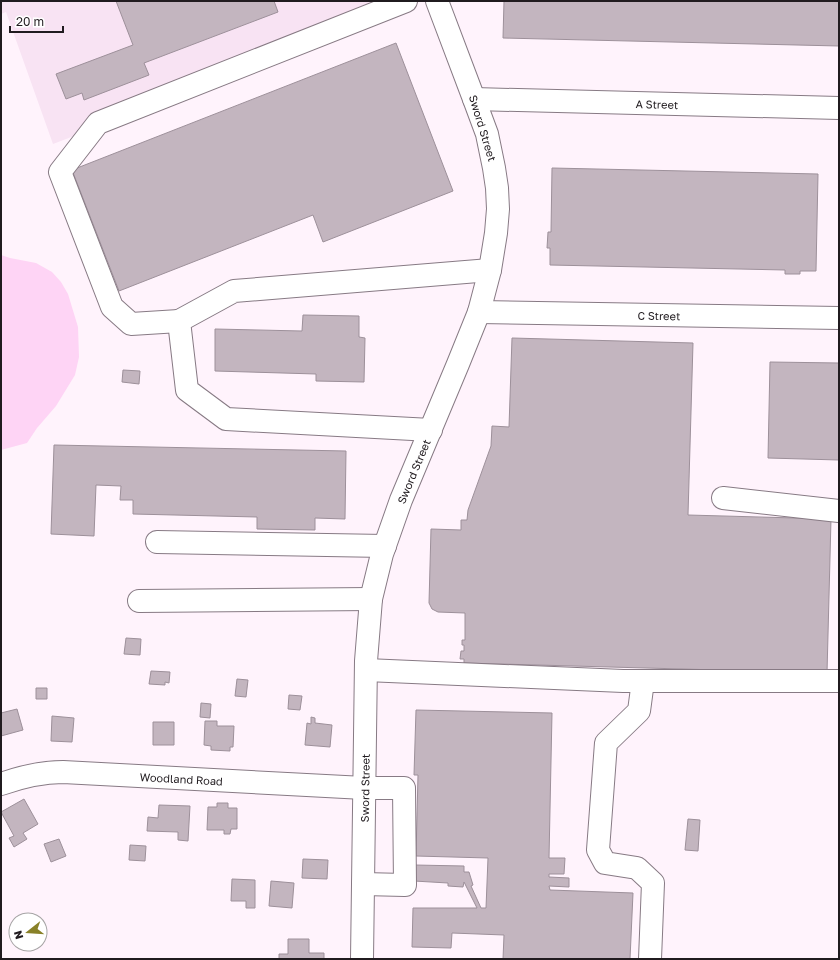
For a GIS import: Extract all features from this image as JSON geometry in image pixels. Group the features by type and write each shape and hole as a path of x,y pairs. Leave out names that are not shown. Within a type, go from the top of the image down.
{"street":[{"path":"406,1 98,123 60,172 112,307 131,324 179,321 234,291 490,270"},
{"name":"Sword Street","path":"362,959 366,670 368,630 372,599 382,554 401,500 479,312 490,270 498,209 497,188 487,134 437,1"},
{"name":"A Street","path":"474,99 839,108"},
{"name":"C Street","path":"479,312 839,318"},
{"path":"179,321 187,390 226,419 431,430"},
{"path":"723,498 839,511"},
{"path":"157,542 385,546"},
{"path":"139,600 372,599"},
{"path":"366,670 616,681 839,681"},
{"path":"643,681 639,711 606,743 598,850 605,863 638,868 653,883 650,959"},
{"name":"Woodland Road","path":"1,784 33,775 63,772 364,788 404,788 405,885 363,884"}],"shaded area":[{"path":"1,1 409,1 411,7 53,144 6,12 1,14"},
{"path":"1,255 36,263 52,272 61,282 68,294 78,327 79,357 75,375 56,406 37,428 27,443 1,450"}],"building":[{"path":"116,1 274,1 278,12 144,63 149,75 84,100 82,93 66,99 56,74 133,45"},
{"path":"504,1 839,1 839,46 503,38"},
{"path":"396,43 453,191 323,242 313,215 119,291 72,170"},
{"path":"552,168 818,174 816,271 800,271 800,274 785,274 785,270 550,265 550,248 547,248 548,232 551,232"},
{"path":"303,315 359,316 359,337 365,338 364,382 316,381 316,374 215,371 215,329 302,331"},
{"path":"512,338 693,343 688,515 831,519 827,673 464,663 464,659 460,659 461,651 464,651 462,640 465,640 465,613 438,612 432,609 429,603 431,529 461,530 461,520 467,520 468,510 491,446 492,426 509,427"},
{"path":"770,362 839,363 839,460 768,458"},
{"path":"123,370 140,371 139,384 122,382"},
{"path":"54,445 346,451 345,519 315,518 315,530 257,529 257,517 133,514 133,500 120,500 121,486 96,485 94,536 51,534"},
{"path":"126,638 141,639 140,655 124,654"},
{"path":"151,671 170,672 169,683 165,682 165,685 149,684"},
{"path":"237,679 248,680 246,697 235,696"},
{"path":"36,688 47,688 47,699 36,699"},
{"path":"289,695 302,696 300,710 288,709"},
{"path":"201,703 211,704 210,718 200,717"},
{"path":"17,709 23,730 1,736 1,713"},
{"path":"416,710 552,713 549,858 565,858 564,874 549,874 549,877 569,878 569,887 549,886 550,890 633,893 630,959 503,959 504,935 452,933 451,948 412,947 413,908 477,908 464,882 463,887 448,886 448,883 414,881 415,865 464,866 464,872 469,872 473,885 471,886 481,908 486,908 488,858 416,856 418,775 414,775"},
{"path":"52,716 74,718 72,742 51,741"},
{"path":"311,717 315,718 315,723 332,725 330,747 305,745 307,723 311,724"},
{"path":"205,721 217,721 217,726 234,726 233,747 230,747 230,751 211,750 211,746 204,745"},
{"path":"153,722 174,722 174,745 153,745"},
{"path":"24,799 38,824 23,833 27,839 14,847 9,838 14,836 1,812"},
{"path":"217,803 228,803 228,808 237,808 237,829 231,829 230,834 224,834 224,830 207,830 208,807 217,807"},
{"path":"159,805 190,806 188,841 178,840 178,832 147,831 148,817 158,818"},
{"path":"688,819 700,820 698,851 685,850"},
{"path":"59,839 66,856 51,862 44,844"},
{"path":"130,845 146,846 145,861 129,860"},
{"path":"303,859 328,860 327,879 302,878"},
{"path":"232,879 255,880 255,908 246,908 246,901 231,901"},
{"path":"271,881 294,883 292,908 269,906"},
{"path":"288,939 309,939 309,953 324,953 324,959 279,959 279,954 288,954"}]}
